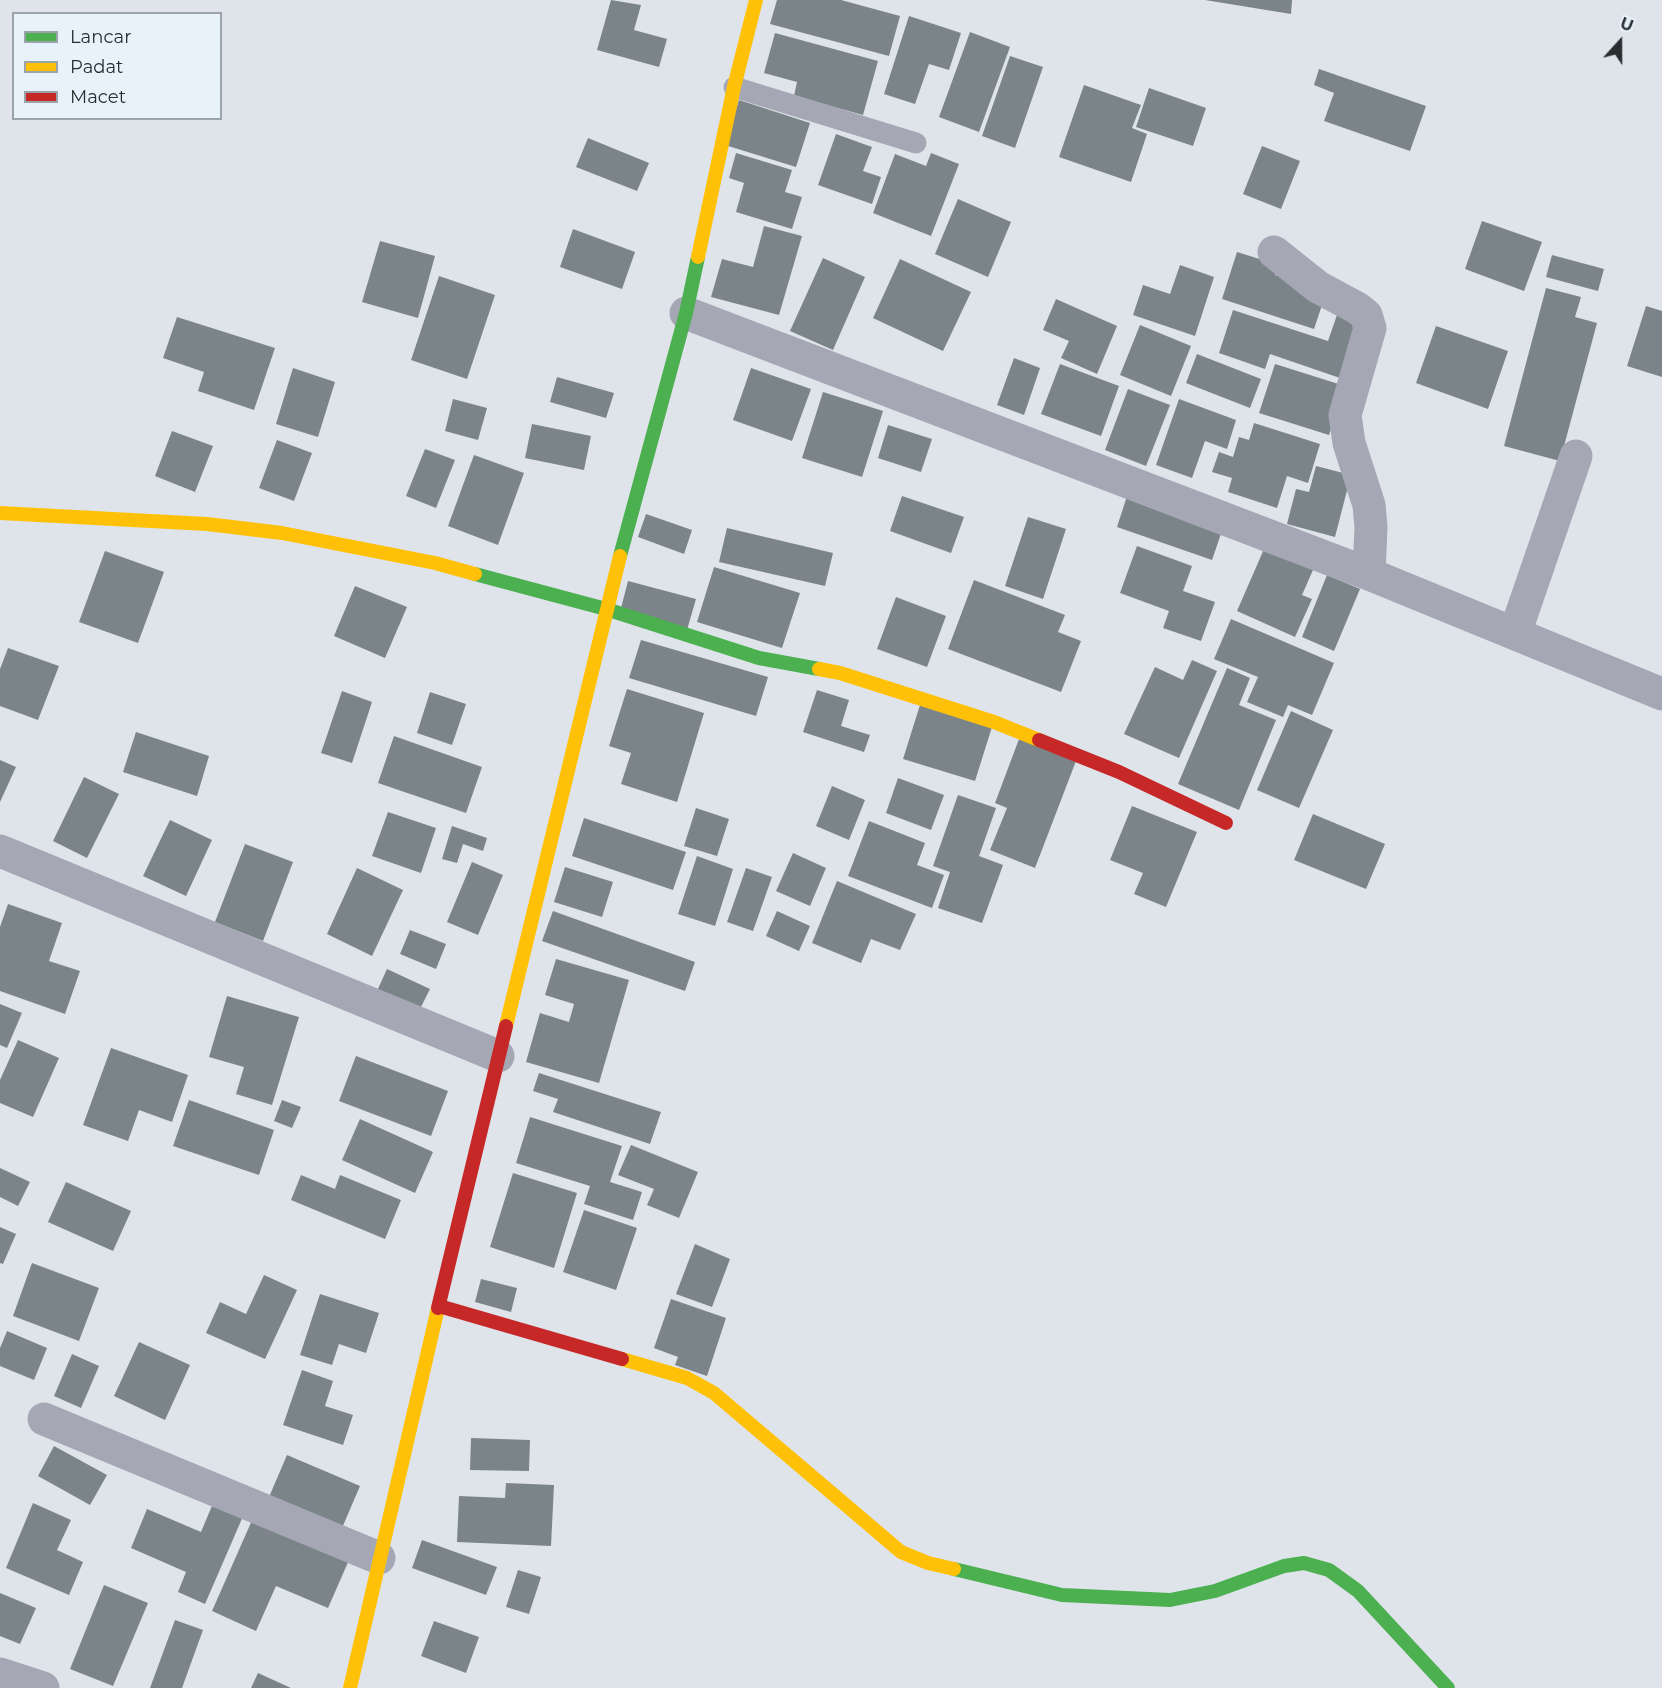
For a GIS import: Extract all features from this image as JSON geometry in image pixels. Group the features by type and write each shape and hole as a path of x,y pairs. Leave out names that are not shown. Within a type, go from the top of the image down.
{"street":[{"path":"350,1688 438,1306 606,609 686,313 734,87 756,0"},
{"path":"1275,252 1318,288 1366,315 1370,328 1345,415 1349,443 1369,505 1371,528 1369,574"},
{"path":"686,313 1369,574 1662,694"},
{"path":"1515,633 1576,456"},
{"path":"0,513 207,524 282,533 435,563 606,609 759,658 840,673 994,722 1119,772 1226,823"},
{"path":"0,851 498,1056"},
{"path":"438,1306 687,1378 714,1392 901,1552 928,1563 1062,1595 1170,1600 1215,1591 1284,1566 1304,1563 1329,1570 1358,1592 1448,1688"},
{"path":"44,1419 380,1558"},
{"path":"0,1674 43,1688"}],"lane":[{"path":"734,87 916,143"}],"building":[{"path":"611,0 641,5 634,30 667,39 659,67 597,50"},
{"path":"777,0 841,0 900,16 889,56 770,24"},
{"path":"1205,0 1292,0 1291,14"},
{"path":"909,16 961,33 949,70 929,64 915,104 884,94"},
{"path":"970,32 1010,47 979,132 939,117"},
{"path":"775,33 878,61 863,115 794,96 797,82 764,73"},
{"path":"1010,56 1043,67 1015,148 982,136"},
{"path":"1319,69 1426,106 1410,151 1324,121 1334,93 1314,85"},
{"path":"1084,85 1141,105 1132,128 1147,134 1131,182 1059,157"},
{"path":"1149,88 1206,108 1193,146 1136,127"},
{"path":"739,100 810,123 796,167 725,145"},
{"path":"836,134 872,147 863,171 881,177 872,204 818,185"},
{"path":"588,138 649,163 637,191 576,167"},
{"path":"1262,146 1300,161 1281,209 1243,194"},
{"path":"736,153 792,170 785,192 802,197 792,229 736,212 744,183 729,178"},
{"path":"931,153 959,164 931,236 873,213 895,154 926,166"},
{"path":"958,199 1011,222 988,277 935,254"},
{"path":"1482,221 1542,242 1524,291 1465,269"},
{"path":"764,226 802,236 779,315 711,297 722,259 753,267"},
{"path":"573,229 635,252 622,289 560,267"},
{"path":"380,241 435,256 418,318 362,302"},
{"path":"1237,252 1279,265 1275,275 1305,284 1324,299 1314,329 1222,299"},
{"path":"1552,255 1604,269 1598,291 1546,277"},
{"path":"823,258 865,277 833,350 790,331"},
{"path":"900,259 971,292 943,351 873,318"},
{"path":"1180,265 1214,277 1195,336 1133,315 1143,285 1170,294"},
{"path":"439,276 495,295 467,379 411,360"},
{"path":"1546,288 1581,297 1575,317 1597,323 1560,461 1504,446"},
{"path":"1056,299 1117,326 1097,374 1061,358 1069,341 1043,330"},
{"path":"1646,306 1662,311 1662,377 1627,366"},
{"path":"1233,310 1328,341 1338,312 1360,320 1340,378 1270,354 1265,369 1219,353"},
{"path":"177,317 275,348 254,410 198,391 204,372 163,358"},
{"path":"1140,325 1191,346 1171,396 1120,375"},
{"path":"1436,326 1508,351 1488,409 1416,383"},
{"path":"1197,354 1261,379 1250,408 1186,383"},
{"path":"1014,358 1040,368 1024,415 997,405"},
{"path":"1060,364 1119,386 1101,436 1041,414"},
{"path":"1275,364 1345,386 1329,435 1259,413"},
{"path":"293,368 335,382 318,437 276,424"},
{"path":"751,368 811,389 792,441 733,420"},
{"path":"557,377 614,393 606,418 550,402"},
{"path":"1128,389 1170,405 1146,466 1105,450"},
{"path":"823,392 883,411 862,477 802,458"},
{"path":"453,399 487,408 478,440 445,431"},
{"path":"1179,399 1236,420 1227,449 1205,441 1192,478 1156,465"},
{"path":"1254,423 1320,444 1308,483 1287,476 1277,508 1228,492 1232,478 1212,472 1219,452 1233,457 1239,437 1249,440"},
{"path":"532,424 591,436 584,470 525,458"},
{"path":"888,425 932,439 921,472 878,458"},
{"path":"172,431 213,446 195,492 155,476"},
{"path":"277,440 312,453 294,501 259,488"},
{"path":"425,449 455,460 436,508 406,496"},
{"path":"474,455 524,473 498,545 448,526"},
{"path":"1316,466 1351,475 1335,537 1287,524 1296,489 1309,492"},
{"path":"1128,493 1224,525 1212,560 1117,527"},
{"path":"902,496 964,517 951,553 890,531"},
{"path":"646,514 692,530 684,554 638,537"},
{"path":"1028,517 1066,529 1043,599 1005,586"},
{"path":"727,528 833,553 825,586 719,562"},
{"path":"1137,546 1192,566 1183,591 1215,602 1201,641 1163,628 1169,611 1120,593"},
{"path":"1264,549 1313,570 1302,595 1312,599 1295,637 1237,611"},
{"path":"105,551 164,572 138,643 79,622"},
{"path":"714,567 800,593 782,648 697,622"},
{"path":"1327,575 1360,589 1334,651 1302,637"},
{"path":"974,580 1065,615 1058,632 1081,641 1061,692 948,649"},
{"path":"628,581 696,599 687,630 620,612"},
{"path":"355,586 407,607 385,658 334,636"},
{"path":"896,597 946,616 927,667 877,649"},
{"path":"1231,619 1334,663 1312,715 1288,705 1283,717 1247,702 1258,677 1214,659"},
{"path":"641,640 768,677 756,716 629,678"},
{"path":"8,648 59,666 38,720 0,706 0,669"},
{"path":"1192,660 1217,671 1179,758 1124,734 1155,667 1183,680"},
{"path":"1227,668 1250,678 1239,705 1276,720 1239,810 1178,784"},
{"path":"627,689 704,713 677,802 621,784 631,753 609,746"},
{"path":"817,690 849,700 841,726 870,735 864,752 803,732"},
{"path":"342,691 372,702 352,763 321,753"},
{"path":"430,692 466,704 452,745 417,733"},
{"path":"920,705 992,727 975,781 903,759"},
{"path":"1291,711 1333,730 1299,808 1257,790"},
{"path":"136,732 209,756 197,796 123,772"},
{"path":"394,736 482,767 466,813 378,783"},
{"path":"1019,739 1076,761 1035,868 990,850 1007,808 995,803"},
{"path":"0,760 16,767 0,802"},
{"path":"84,777 119,794 87,858 53,841"},
{"path":"898,778 944,795 931,830 886,813"},
{"path":"832,786 865,800 849,840 816,826"},
{"path":"958,795 996,808 979,856 1003,865 982,923 938,908 950,872 933,866"},
{"path":"1132,806 1197,832 1166,907 1134,894 1143,873 1110,860"},
{"path":"696,808 729,819 717,856 684,846"},
{"path":"388,812 436,828 421,873 372,856"},
{"path":"1313,814 1385,844 1366,889 1294,860"},
{"path":"584,818 686,852 673,890 572,856"},
{"path":"170,820 212,840 186,896 143,876"},
{"path":"869,821 925,843 917,865 944,875 932,908 848,876"},
{"path":"452,826 487,838 483,851 463,844 457,863 442,859"},
{"path":"245,844 293,862 263,941 215,922"},
{"path":"793,853 826,868 810,906 776,891"},
{"path":"697,856 733,869 715,926 678,914"},
{"path":"472,862 503,875 478,935 447,922"},
{"path":"565,867 613,882 602,917 554,902"},
{"path":"357,868 403,890 372,956 327,934"},
{"path":"746,868 772,877 753,931 727,922"},
{"path":"837,881 916,914 900,950 871,939 861,963 812,943"},
{"path":"8,904 62,923 49,961 80,971 65,1014 0,991 0,927"},
{"path":"553,911 695,962 685,991 542,941"},
{"path":"777,911 810,926 799,951 766,936"},
{"path":"410,930 446,944 436,969 400,954"},
{"path":"556,959 629,980 599,1083 526,1062 540,1013 569,1022 574,1004 545,995"},
{"path":"387,969 430,989 419,1011 377,991"},
{"path":"227,996 299,1017 272,1105 236,1094 244,1067 209,1057"},
{"path":"0,1004 22,1013 7,1048 0,1045"},
{"path":"18,1040 59,1058 33,1117 0,1103 0,1080"},
{"path":"111,1048 188,1075 172,1122 139,1110 128,1141 83,1125"},
{"path":"356,1056 448,1091 431,1136 339,1101"},
{"path":"539,1073 661,1112 650,1144 553,1112 558,1099 533,1091"},
{"path":"189,1100 274,1130 259,1175 173,1146"},
{"path":"282,1100 301,1107 292,1128 274,1121"},
{"path":"530,1117 622,1146 610,1182 642,1192 633,1220 584,1204 590,1186 516,1163"},
{"path":"360,1119 433,1152 415,1193 342,1160"},
{"path":"631,1145 698,1172 679,1218 647,1205 654,1189 618,1175"},
{"path":"0,1168 30,1182 18,1206 0,1197"},
{"path":"513,1173 577,1193 554,1268 490,1247"},
{"path":"301,1175 335,1189 340,1175 401,1200 385,1239 291,1200"},
{"path":"66,1182 131,1211 113,1251 48,1222"},
{"path":"584,1210 637,1228 616,1290 563,1272"},
{"path":"0,1227 16,1234 3,1264 0,1263"},
{"path":"695,1244 730,1259 712,1307 676,1294"},
{"path":"32,1263 99,1288 79,1341 13,1316"},
{"path":"264,1275 297,1290 265,1359 206,1333 220,1302 246,1314"},
{"path":"481,1279 517,1288 511,1312 475,1302"},
{"path":"320,1294 379,1313 366,1353 339,1344 332,1365 300,1355"},
{"path":"671,1299 726,1318 707,1376 675,1365 678,1357 654,1348"},
{"path":"7,1331 47,1348 34,1380 0,1366 0,1348"},
{"path":"139,1342 190,1365 165,1420 114,1396"},
{"path":"72,1354 99,1366 81,1408 54,1396"},
{"path":"302,1370 333,1381 325,1406 353,1415 343,1445 283,1425"},
{"path":"471,1438 530,1440 529,1471 470,1470"},
{"path":"54,1446 107,1475 90,1505 38,1476"},
{"path":"287,1455 360,1486 339,1535 266,1504"},
{"path":"506,1483 554,1485 551,1546 457,1542 459,1496 505,1498"},
{"path":"214,1501 244,1514 205,1604 178,1592 186,1572 131,1548 147,1509 201,1532"},
{"path":"33,1503 71,1520 57,1550 83,1562 69,1595 6,1568"},
{"path":"253,1518 349,1560 328,1608 276,1586 256,1631 212,1611"},
{"path":"422,1540 497,1567 486,1595 412,1568"},
{"path":"518,1570 541,1577 529,1614 506,1607"},
{"path":"104,1585 148,1603 113,1686 70,1669"},
{"path":"0,1593 36,1608 20,1644 0,1636"},
{"path":"175,1620 203,1630 182,1688 150,1688"},
{"path":"434,1621 479,1637 466,1673 421,1656"},
{"path":"258,1673 291,1688 251,1688"}],"traffic: fast":[{"path":"620,556 686,313 698,257"},
{"path":"475,574 606,609 759,658 819,669"},
{"path":"954,1569 1062,1595 1170,1600 1215,1591 1284,1566 1304,1563 1329,1570 1358,1591 1448,1688"}],"traffic: slow":[{"path":"698,257 734,87 756,0"},
{"path":"0,513 207,524 282,533 435,563 475,574"},
{"path":"506,1026 620,556"},
{"path":"819,669 840,673 994,722 1039,740"},
{"path":"350,1688 438,1308"},
{"path":"622,1359 687,1378 714,1393 901,1552 928,1563 954,1569"}],"traffic: jam":[{"path":"1039,740 1119,772 1226,823"},
{"path":"438,1308 506,1026"},
{"path":"439,1306 622,1359"}]}
